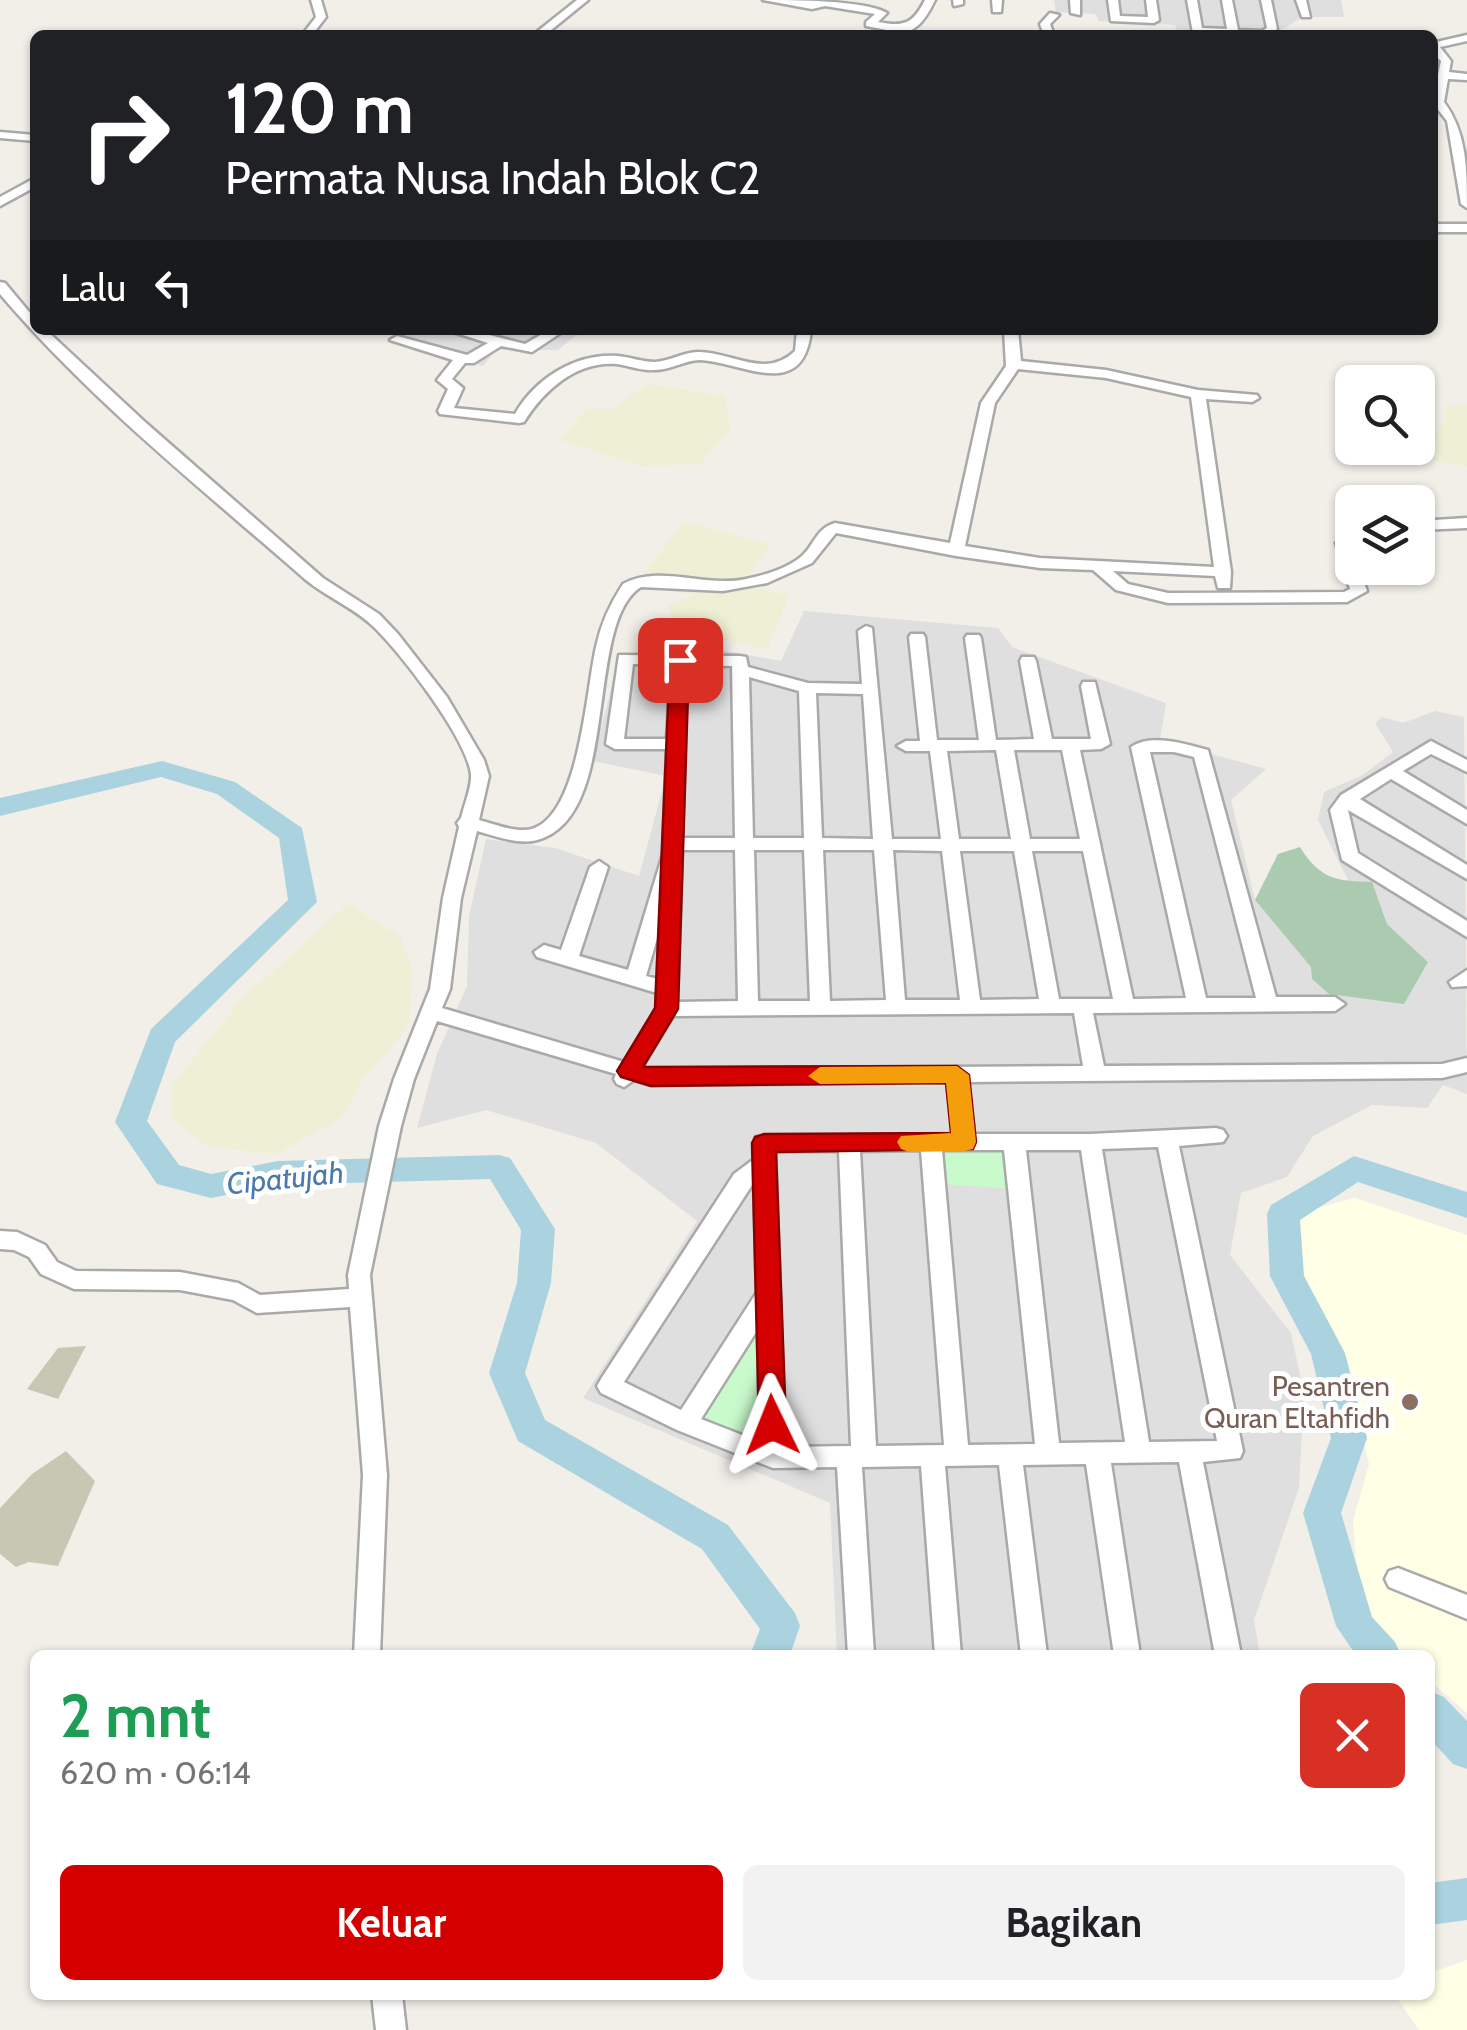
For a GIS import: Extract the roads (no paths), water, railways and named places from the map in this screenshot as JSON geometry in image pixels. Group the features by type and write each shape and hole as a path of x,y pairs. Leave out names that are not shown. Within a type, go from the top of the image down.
{"street":[{"path":"311,30 321,16 316,0"},
{"path":"545,30 584,0"},
{"path":"768,0 812,6 826,2 878,11 882,14 870,24 903,30 922,19 930,0"},
{"path":"1075,0 1076,14"},
{"path":"1113,0 1115,19 1154,20 1151,0"},
{"path":"1192,0 1195,30"},
{"path":"1227,0 1233,30"},
{"path":"1266,0 1272,30"},
{"path":"1301,0 1306,15"},
{"path":"1048,30 1046,24 1054,15"},
{"path":"1438,45 1467,38"},
{"path":"1438,51 1446,59 1438,102"},
{"path":"1444,74 1467,78"},
{"path":"1438,102 1453,104"},
{"path":"1438,102 1453,121 1467,204"},
{"path":"0,135 30,138"},
{"path":"0,202 30,185"},
{"path":"1438,228 1467,228"},
{"path":"0,286 30,322"},
{"path":"42,335 319,583 382,625 427,683 477,760 480,776 466,823 446,929 446,964 390,1126 359,1275 376,1476 367,1650"},
{"path":"472,335 526,349 545,335"},
{"path":"461,360 444,380 456,388 445,411 519,419 528,400 540,390 589,363 616,360 652,366 700,356 770,370 784,368 802,352 804,335"},
{"path":"1011,335 1016,365"},
{"path":"397,340 461,360 474,359 497,342"},
{"path":"956,551 988,403 996,387 1016,365"},
{"path":"1016,365 1106,374 1198,394 1252,398"},
{"path":"1198,394 1226,600"},
{"path":"1435,525 1467,523"},
{"path":"466,823 534,835 550,829 561,817 571,802 581,762 603,647 626,591 636,582 732,586 776,575 806,560 825,532 835,528 956,551 1099,568 1223,572"},
{"path":"1099,568 1112,581 1138,593 1226,600 1355,596 1359,591 1357,585"},
{"path":"866,631 896,1007"},
{"path":"917,637 951,846 971,1006"},
{"path":"973,638 1022,846 1050,1005"},
{"path":"676,744 615,744 624,659 740,660 748,1008"},
{"path":"629,1071 667,999 680,660"},
{"path":"1028,661 1044,745"},
{"path":"742,670 807,688 871,689"},
{"path":"906,746 1102,744 1090,686"},
{"path":"807,688 820,1007"},
{"path":"1070,744 1124,1005"},
{"path":"1467,766 1430,746 1347,798 1339,810 1348,856 1467,930"},
{"path":"1197,1004 1140,747 1174,747 1202,754 1268,1004"},
{"path":"1390,771 1467,818"},
{"path":"1347,798 1467,873"},
{"path":"675,844 1091,846"},
{"path":"635,979 675,844"},
{"path":"568,960 599,866"},
{"path":"544,952 635,979 667,999 748,1008 1335,1004"},
{"path":"1082,1005 1095,1074"},
{"path":"429,1018 651,1077 1442,1071 1467,1065"},
{"path":"957,1075 964,1142"},
{"path":"1167,1138 1231,1452 773,1458 685,1424 609,1386 742,1180 765,1152 850,1143 1090,1142 1167,1138 1216,1136"},
{"path":"931,1142 948,1650"},
{"path":"1014,1142 1048,1454"},
{"path":"1090,1142 1140,1453"},
{"path":"850,1143 861,1650"},
{"path":"765,1152 773,1458"},
{"path":"0,1240 17,1241 38,1251 49,1268 74,1280 180,1281 238,1292 258,1304 360,1297"},
{"path":"685,1424 769,1292"},
{"path":"1189,1452 1227,1650"},
{"path":"1097,1454 1126,1650"},
{"path":"1010,1455 1033,1650"},
{"path":"1398,1579 1467,1607"},
{"path":"388,2000 391,2030"}],"waterway":[{"name":"Cipatujah","path":"0,807 162,769 226,788 292,834 303,902 162,1037 131,1122 168,1175 211,1186 278,1173 499,1167 538,1229 534,1283 507,1373 531,1430 715,1537 781,1626 772,1650"},
{"name":"Cipatujah","path":"1377,1650 1355,1626 1322,1513 1349,1438 1328,1353 1287,1276 1283,1214 1354,1168 1467,1205"},
{"name":"Cipatujah","path":"1435,1715 1467,1750"},
{"name":"Cipatujah","path":"1435,1903 1467,1899"}],"place":[{"name":"Pesantren Quran Eltahfidh","path":"1410,1402"}]}
